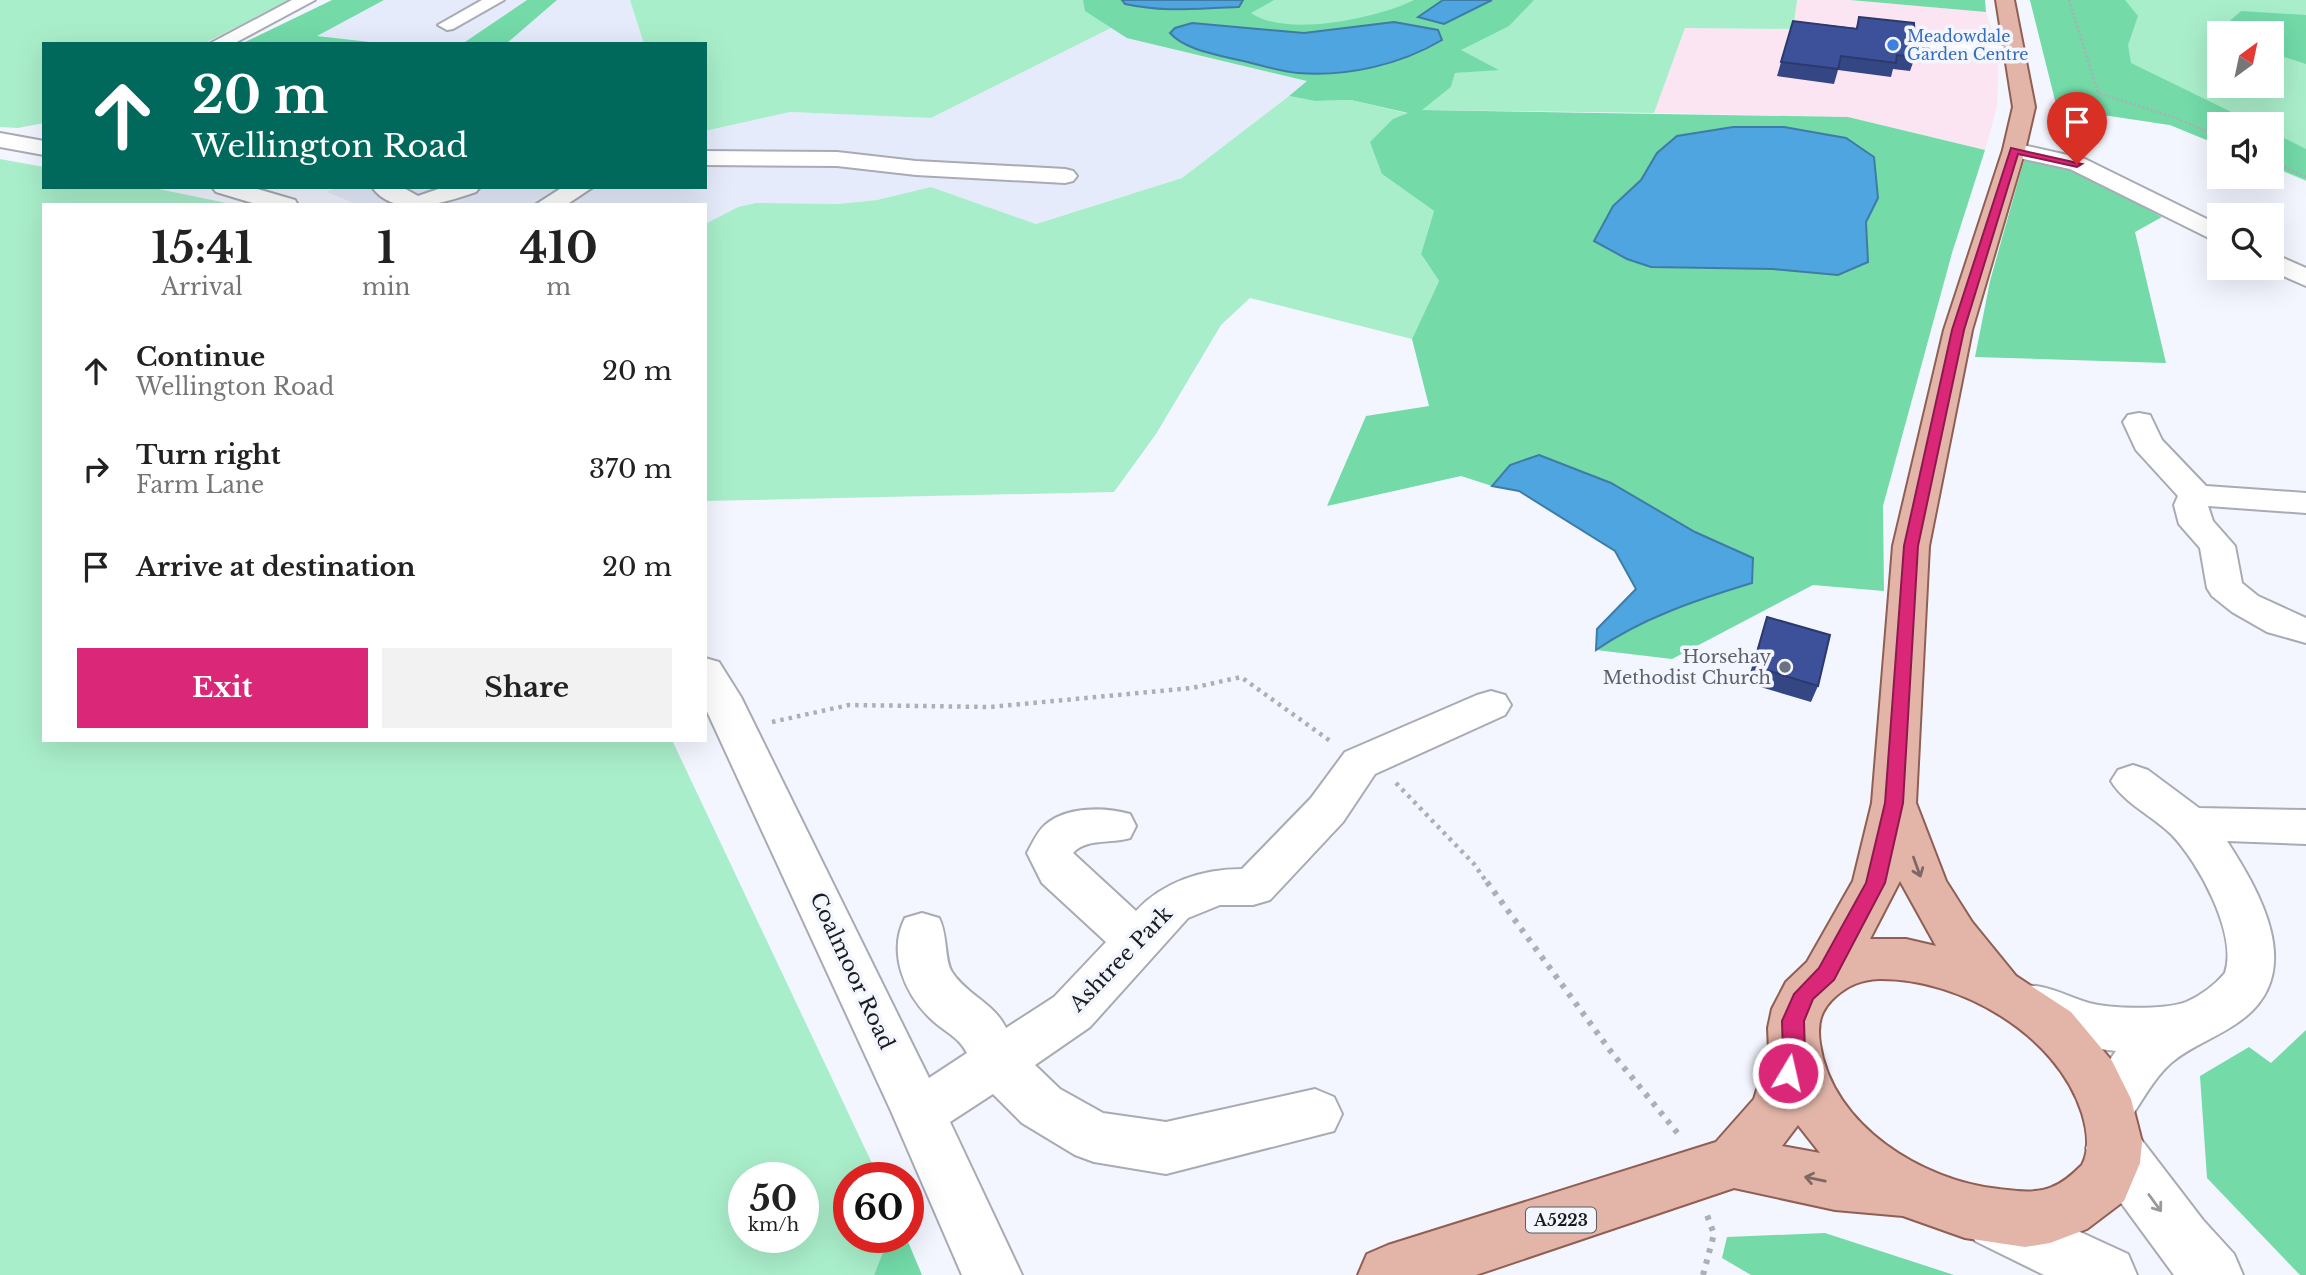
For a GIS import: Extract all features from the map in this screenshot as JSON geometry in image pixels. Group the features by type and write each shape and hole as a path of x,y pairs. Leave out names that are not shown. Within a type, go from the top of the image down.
{"main road":[{"path":"1826,974 1862,960 1906,959 1954,969 2008,995 2054,1029 2087,1066 2111,1127 2104,1182 2077,1206 2036,1219 1986,1217 1946,1206 1907,1189 1864,1160 1830,1126 1806,1089 1794,1054 1793,1021 1805,994 1826,974 1876,883 1894,803 1911,546 1958,330 2014,150 2024,107 2005,0"},
{"path":"1894,803 1924,886 1955,936 2008,995"},
{"path":"1712,1170 1777,1112 1794,1054"},
{"name":"A5223","path":"1388,1275 1712,1170 1907,1189"}],"street":[{"path":"222,42 306,0"},
{"path":"447,25 495,0"},
{"path":"1924,42 2014,53"},
{"path":"0,141 38,142"},
{"path":"2014,150 2077,164 2207,229"},
{"path":"707,158 837,159 916,168 1065,176"},
{"path":"231,189 279,203"},
{"path":"388,189 412,203"},
{"path":"422,203 462,189"},
{"path":"551,203 577,189"},
{"path":"2284,267 2306,278"},
{"path":"2139,422 2147,443 2196,495 2306,503"},
{"path":"2196,495 2191,505 2196,524 2217,546 2225,588 2245,604 2280,623 2306,631"},
{"name":"Coalmoor Road","path":"707,675 737,730 918,1111 992,1275"},
{"name":"Ashtree Park","path":"918,1111 940,1100 1072,1012 1171,905 1217,887 1253,887 1327,810 1360,763 1491,705"},
{"path":"2133,781 2189,825 2217,861 2240,912 2253,955 2247,981 2225,1006 2188,1024 2153,1047 2111,1127 2182,1240 2213,1275"},
{"path":"2189,825 2306,827"},
{"path":"1114,826 1075,828 1056,838 1050,853 1058,870 1137,941"},
{"path":"922,932 926,977 949,1004 979,1027 997,1062 1041,1106 1094,1138 1166,1148 1315,1114"},
{"path":"2008,995 2092,1026 2121,1030 2188,1024"},
{"path":"1986,1217 2107,1275"}],"path":[{"path":"2069,0 2098,93 2176,118 2207,132"},
{"path":"2284,167 2306,177"},
{"path":"737,730 849,705 990,707 1192,688"},
{"path":"1474,864 1612,1053 1712,1170 1714,1234 1703,1275"}],"shaded area":[{"path":"384,0 527,0 465,42 370,42 316,36"},
{"path":"557,0 630,0 643,42 508,42"},
{"path":"1797,0 1850,0 1986,12 1999,52 1997,107 1985,150 1848,117 1654,113 1685,28 1792,29"},
{"path":"1111,28 1127,38 1308,81 1182,178 1035,224 931,187 877,200 838,204 756,203 738,207 707,223 707,203 352,203 327,192 333,189 707,189 707,131 790,112 931,118"}],"green space":[{"path":"0,0 289,0 207,42 42,42 42,123 18,128 0,127"},
{"path":"332,0 384,0 317,36 370,42 245,42"},
{"path":"527,0 557,0 508,42 465,42"},
{"path":"630,0 1797,0 1793,29 1685,28 1654,113 1421,110 1451,87 1455,73 1497,69 1460,50 1368,95 1127,38 1111,28 931,118 790,112 707,131 707,42 643,42"},
{"path":"1083,0 1274,0 1251,13 1286,24 1308,25 1356,19 1414,0 1534,0 1509,26 1461,50 1499,70 1455,73 1451,87 1422,110 1848,117 1985,150 1952,253 1883,506 1884,591 1813,585 1672,659 1596,650 1652,619 1752,583 1753,558 1695,532 1510,465 1492,486 1461,476 1327,506 1366,416 1429,406 1412,339 1439,281 1421,254 1434,211 1382,174 1370,142 1393,119 1408,113 1351,100 1315,101 1289,96 1307,81 1127,38 1085,11"},
{"path":"1850,0 1985,0 1986,12"},
{"path":"2030,0 2306,0 2306,181 2284,172 2284,112 2207,112 2207,140 2170,125 2057,108"},
{"path":"2030,0 2125,0 2138,16 2128,45 2131,63 2231,112 2207,112 2207,140 2170,125 2057,108"},
{"path":"2241,11 2306,15 2306,64 2284,57 2284,21 2230,21"},
{"path":"1289,96 1315,101 1351,100 1410,114 1382,174 1434,211 1421,254 1439,281 1412,339 1250,298 1221,325 1156,434 1114,492 707,501 707,223 738,207 756,203 838,204 877,200 931,187 1036,224 1182,178"},
{"path":"2284,138 2306,149 2306,180 2284,171"},
{"path":"2025,157 2069,166 2162,217 2135,232 2166,363 1975,357 1990,281"},
{"path":"0,159 42,167 42,189 159,189 226,203 42,203 42,742 673,742 871,1162 833,1162 833,1253 883,1253 874,1275 0,1275"},
{"path":"2306,1030 2306,1275 2300,1275 2207,1178 2200,1076 2249,1047 2271,1063"},
{"path":"1825,1233 1954,1275 1751,1275 1722,1258 1727,1237"},
{"path":"883,1253 913,1253 922,1275 874,1275"}],"water":[{"path":"1122,0 1243,0 1239,7 1182,9 1140,7 1125,4"},
{"path":"1443,0 1492,0 1444,24 1418,17"},
{"path":"1394,22 1438,30 1442,40 1391,62 1354,71 1316,74 1282,71 1209,53 1183,43 1170,33 1175,28 1192,23 1304,33"},
{"path":"1733,127 1784,127 1846,138 1874,157 1878,198 1866,222 1868,262 1838,275 1773,269 1651,267 1627,259 1594,241 1613,206 1641,180 1657,153 1677,136"},
{"path":"1539,455 1611,483 1695,532 1753,558 1752,583 1652,619 1596,650 1597,629 1636,589 1615,551 1519,491 1492,486 1510,465"}],"building":[{"path":"1859,17 1914,23 1915,57 1897,55 1896,63 1841,56 1838,69 1781,62 1793,21 1857,29"},
{"name":"Horsehay Methodist Church","path":"1767,617 1830,635 1818,686 1753,666"}],"place":[{"name":"Meadowdale Garden Centre","path":"1893,45"},
{"name":"Horsehay Methodist Church","path":"1785,667"}],"route":[{"path":"1788,1073 1794,1054 1793,1021 1805,994 1826,974 1876,883 1894,803 1911,546 1958,330 2014,150 2077,164"}]}
